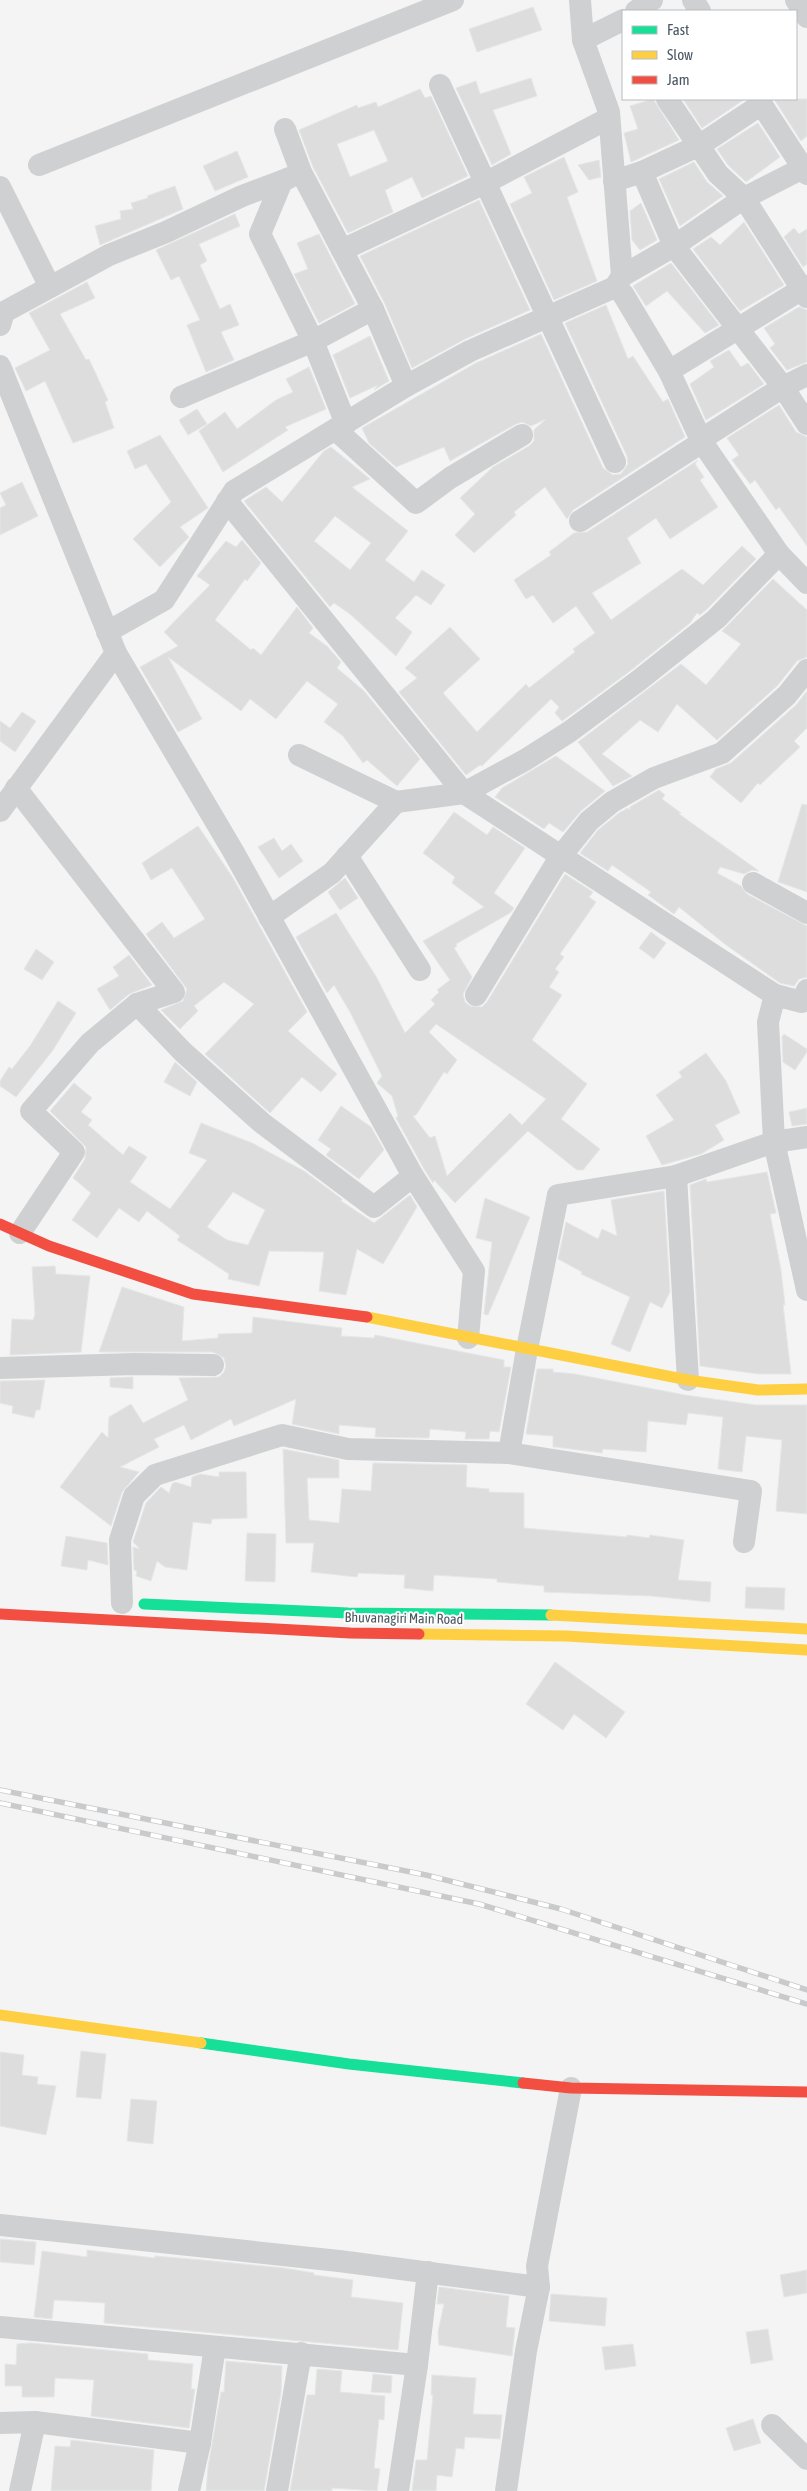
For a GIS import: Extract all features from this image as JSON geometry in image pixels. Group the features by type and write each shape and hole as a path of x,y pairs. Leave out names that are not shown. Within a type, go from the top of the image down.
{"street":[{"path":"39,165 411,7 453,0"},
{"path":"580,0 583,40 609,112 618,282 705,439 779,554 807,583"},
{"path":"637,10 652,0"},
{"path":"796,0 807,16"},
{"path":"583,40 620,27"},
{"path":"440,85 615,462"},
{"path":"668,100 718,174 744,198 805,291 737,329 669,371"},
{"path":"107,632 164,600 234,490 406,386 470,351 548,318 618,282 744,198 805,171 760,102 700,146 642,172 614,181"},
{"path":"342,250 485,183 609,118"},
{"path":"285,129 291,176 342,250 373,309 406,386"},
{"path":"642,172 674,246 784,387 807,424"},
{"path":"0,325 4,312 109,255 166,232 242,196 291,176"},
{"path":"291,176 260,234 312,341 341,427 416,503 450,478 522,435"},
{"path":"0,187 50,287"},
{"path":"181,397 312,341 373,309"},
{"path":"0,366 116,653 269,917 413,1176 474,1271 468,1338"},
{"path":"580,521 784,387 807,375"},
{"path":"227,501 464,793 775,995 802,1002 807,990"},
{"path":"299,755 396,802 464,793 525,760 569,732 638,681 716,619 779,554"},
{"path":"0,811 116,653"},
{"path":"476,995 560,857 589,821 612,802 654,778 722,753 787,695 807,670"},
{"path":"16,788 174,992 137,1004 90,1043 31,1111 74,1152 10,1229 49,1246 193,1294 346,1313 688,1380 758,1390 807,1388"},
{"path":"269,917 332,873 396,802"},
{"path":"347,856 420,970"},
{"path":"752,883 807,913"},
{"path":"775,995 768,1022 774,1142 807,1290"},
{"path":"137,1004 184,1052 262,1123 374,1207 413,1176"},
{"path":"509,1452 527,1349 558,1195 676,1176 774,1142 807,1137"},
{"path":"676,1176 688,1380"},
{"path":"0,1368 134,1364 213,1365"},
{"path":"117,1603 120,1540 134,1496 155,1475 282,1435 348,1449 509,1452 751,1491 744,1542"},
{"name":"Bhuvanagiri Main Road","path":"117,1603 348,1613 565,1614 807,1629"},
{"name":"Bhuvanagiri Main Road","path":"0,1614 350,1633 566,1636 807,1650"},
{"path":"0,2015 349,2064 571,2088 807,2092"},
{"path":"506,2491 526,2351 539,2287 537,2266 571,2088"},
{"path":"0,2225 46,2228 428,2272 539,2287"},
{"path":"398,2491 417,2365 428,2272"},
{"path":"0,2326 417,2365"},
{"path":"189,2491 200,2443 215,2347"},
{"path":"277,2491 301,2353"},
{"path":"0,2423 35,2422 200,2443"},
{"path":"20,2491 35,2422"},
{"path":"772,2426 807,2459"}],"building":[{"path":"533,7 542,30 477,52 469,29"},
{"path":"531,78 537,96 493,110 511,154 492,165 456,88 476,81 480,94"},
{"path":"420,89 425,98 431,96 468,176 422,198 412,177 385,190 393,212 348,233 313,167 299,130 357,105 358,108 376,102 378,107","holes":["374,130 388,161 350,177 337,144"]},
{"path":"807,99 807,136 801,141 775,100"},
{"path":"654,100 679,140 631,162 624,133 638,129 630,106"},
{"path":"684,100 744,100 702,128"},
{"path":"758,123 780,157 746,182 728,165 717,149"},
{"path":"237,151 248,177 215,191 203,166"},
{"path":"564,157 578,192 567,197 597,281 554,300 510,204 532,193 524,177"},
{"path":"599,160 601,177 589,180 578,165"},
{"path":"694,162 707,182 723,196 680,226 659,179"},
{"path":"175,186 183,209 100,245 95,226 121,219 120,211 133,209 131,203"},
{"path":"479,200 530,310 465,339 412,368 385,304 360,256"},
{"path":"641,203 657,240 640,250 632,240 630,211"},
{"path":"235,214 240,226 199,244 207,261 200,265 220,309 230,304 239,325 221,332 234,360 206,372 187,325 200,320 179,276 171,280 156,250"},
{"path":"744,222 784,285 740,311 693,249 711,237 720,245"},
{"path":"794,228 799,234 807,229 807,264 803,267 784,237"},
{"path":"319,234 355,304 319,323 294,274 308,269 297,243"},
{"path":"671,263 719,325 705,333 667,291 646,306 633,286"},
{"path":"87,282 95,298 60,314 86,360 89,359 108,400 105,402 114,428 73,443 45,381 26,391 15,368 50,350 29,313"},
{"path":"606,305 628,359 633,356 663,402 668,399 685,437 573,510 567,519 545,487 514,512 516,515 474,553 455,535 475,514 460,498 493,467 529,446 534,441 534,430 546,419 531,426 522,422 516,424 450,461 444,447 396,467 369,443 362,428 476,363 541,334 603,468 613,475 621,474 628,464 627,456 565,323"},
{"path":"799,307 807,310 807,362 787,370 770,348 775,344 764,328"},
{"path":"370,336 389,381 374,390 378,385 350,398 333,355"},
{"path":"729,350 741,367 748,363 764,384 706,420 690,384 714,367 710,361"},
{"path":"309,367 326,409 285,427 288,430 223,472 199,431 225,412 237,429 276,400 293,392 286,379"},
{"path":"779,405 796,432 807,437 807,546 779,507 776,510 755,480 750,484 732,460 739,455 727,438"},
{"path":"197,409 207,424 188,435 179,420"},
{"path":"160,435 208,508 180,527 189,537 160,567 133,539 171,502 146,464 135,469 127,451"},
{"path":"331,447 370,479 352,487 408,531 385,560 414,582 422,570 445,585 431,605 416,595 395,618 412,632 396,656 350,614 334,603 330,607 244,501 266,487 282,502 324,451","holes":["335,516 371,543 350,570 314,541"]},
{"path":"698,460 695,464 704,477 700,480 718,507 670,539 656,518 627,538 641,563 592,593 611,620 682,569 703,585 742,546 756,559 707,609 700,615 697,613 690,623 630,671 562,721 555,713 559,707 551,699 482,766 480,765 466,775 399,692 417,678 405,668 450,627 480,659 443,693 477,732 526,684 529,688 575,652 573,649 595,633 576,606 553,623 533,595 526,599 514,580 551,555 549,552 574,533 587,532"},
{"path":"22,482 38,516 0,535 0,508 6,505 0,493"},
{"path":"242,540 261,563 247,581 245,579 215,620 251,650 253,648 261,655 297,607 313,628 309,633 327,646 341,662 337,668 364,691 420,759 397,786 367,760 363,763 343,736 324,722 338,704 307,681 276,719 250,699 241,711 168,657 202,719 178,732 140,667 178,646 164,632 210,585 197,576 226,541 236,547"},
{"path":"773,579 807,610 807,657 797,661 777,686 717,740 677,704 658,732 640,720 602,754 632,776 613,786 578,742 681,664 706,685 741,644 722,631"},
{"path":"807,691 807,728 794,741 800,747 760,785 758,783 741,803 710,777 716,769 731,763 796,705"},
{"path":"22,712 36,721 15,752 0,741 0,721 10,728"},
{"path":"556,756 605,791 581,811 563,832 549,823 544,829 495,797 502,788"},
{"path":"659,790 665,795 662,799 681,813 679,814 759,871 752,870 744,874 720,867 717,873 741,886 747,894 807,926 807,977 799,979 794,986 780,983 726,945 679,907 674,914 648,895 651,892 612,865 608,871 580,853 598,830 619,813 628,808 630,810 630,807"},
{"path":"802,804 807,805 807,892 778,882"},
{"path":"454,812 487,835 493,827 525,848 494,893 514,908 510,913 456,944 457,946 454,948 472,977 463,994 465,1002 470,1006 482,1007 487,1002 565,874 593,892 589,897 596,902 560,954 564,957 555,969 559,972 549,987 562,995 532,1040 587,1084 561,1119 600,1149 583,1170 577,1170 528,1131 455,1203 434,1180 433,1183 424,1169 396,1118 398,1116 392,1096 377,1083 382,1076 350,1012 334,985 327,993 296,937 336,913 377,978 405,1033 435,1004 431,1000 439,992 437,990 450,980 423,941 484,907 452,883 455,877 423,853","holes":["436,1024 546,1099 522,1125 510,1113 447,1176 435,1136 430,1138 413,1116 416,1115 444,1072 447,1074 457,1060 429,1032"]},
{"path":"198,826 233,878 307,1012 288,1031 337,1074 321,1092 302,1077 270,1113 205,1054 254,1004 224,982 194,1006 198,1011 180,1029 161,1010 183,1001 187,989 146,934 162,922 174,938 205,919 172,868 151,880 142,863"},
{"path":"274,838 282,851 291,844 303,861 279,878 258,847"},
{"path":"345,878 358,898 340,910 328,892"},
{"path":"651,932 666,943 654,959 639,948"},
{"path":"36,949 54,962 42,980 24,969"},
{"path":"129,955 152,985 129,994 110,1010 97,989 119,976 113,967"},
{"path":"58,1001 76,1013 53,1050 16,1097 0,1086 0,1081 9,1067 12,1069 30,1046"},
{"path":"784,1034 807,1049 795,1070 783,1062 782,1037"},
{"path":"706,1053 726,1081 740,1113 715,1125 724,1140 701,1154 662,1165 646,1136 674,1120 656,1095 682,1077 679,1072"},
{"path":"175,1062 197,1082 190,1096 164,1082"},
{"path":"74,1083 92,1098 81,1112 92,1120 88,1125 123,1155 129,1146 147,1157 130,1182 170,1209 207,1160 189,1153 201,1123 252,1143 304,1171 342,1199 341,1201 374,1223 410,1195 417,1207 383,1264 357,1249 346,1295 319,1291 324,1252 269,1251 259,1286 228,1279 229,1274 177,1240 180,1236 147,1211 139,1222 119,1208 97,1238 72,1220 91,1193 73,1178 85,1159 86,1147 50,1111","holes":["233,1192 265,1210 248,1245 227,1240 207,1227"]},
{"path":"341,1106 371,1127 384,1150 359,1179 326,1155 331,1149 318,1140"},
{"path":"807,1108 807,1124 792,1126 789,1112"},
{"path":"767,1172 776,1213 770,1214 781,1270 791,1374 759,1374 700,1366 690,1185 706,1179 707,1182"},
{"path":"664,1191 670,1292 662,1308 650,1302 630,1352 611,1344 630,1297 581,1274 582,1272 558,1259 566,1222 598,1239 602,1229 617,1236 611,1200"},
{"path":"485,1198 530,1217 488,1315 484,1314 492,1242 476,1238"},
{"path":"55,1266 56,1274 90,1276 81,1352 10,1355 12,1319 33,1320 35,1315 32,1267"},
{"path":"122,1287 184,1307 182,1341 218,1338 218,1334 252,1333 253,1317 342,1328 341,1336 374,1338 375,1335 504,1360 504,1367 511,1367 499,1432 490,1431 489,1439 465,1439 466,1432 430,1429 429,1438 375,1437 376,1428 339,1425 339,1434 292,1424 296,1399 234,1426 231,1419 191,1440 184,1425 154,1439 159,1447 120,1467 139,1472 122,1492 111,1526 60,1487 102,1432 108,1438 109,1417 131,1404 143,1423 188,1400 179,1378 219,1377 224,1372 226,1366 224,1358 213,1352 99,1352"},
{"path":"537,1369 553,1369 553,1372 575,1374 685,1395 756,1405 807,1405 807,1514 776,1511 782,1440 746,1436 742,1472 718,1469 723,1417 688,1413 686,1425 648,1421 646,1452 603,1449 602,1453 553,1447 553,1436 526,1434"},
{"path":"133,1377 133,1389 110,1387 110,1378"},
{"path":"45,1380 40,1410 36,1410 34,1418 12,1413 13,1406 0,1403 0,1381"},
{"path":"283,1449 339,1460 339,1478 307,1478 309,1520 339,1523 342,1489 371,1491 373,1463 467,1465 466,1487 489,1489 489,1492 524,1493 524,1528 627,1537 627,1535 649,1538 650,1535 684,1540 678,1580 711,1582 710,1602 651,1596 544,1592 544,1586 497,1582 497,1579 434,1575 433,1591 404,1588 405,1575 358,1573 357,1577 311,1572 314,1543 286,1543"},
{"path":"219,1472 246,1472 247,1518 212,1519 211,1524 193,1522 187,1570 165,1567 157,1561 151,1581 136,1576 137,1571 134,1570 133,1547 140,1549 133,1542 146,1503 161,1487 169,1493 172,1484 175,1482 191,1487 192,1477 200,1474 219,1477"},
{"path":"247,1533 276,1534 275,1582 245,1581"},
{"path":"66,1536 107,1543 108,1565 88,1560 87,1570 61,1566"},
{"path":"746,1587 785,1588 784,1610 745,1608"},
{"path":"555,1662 625,1712 606,1738 574,1714 563,1730 526,1704"},
{"path":"81,2051 106,2054 101,2099 76,2097"},
{"path":"0,2052 24,2055 22,2075 38,2077 37,2084 56,2086 46,2135 0,2126"},
{"path":"131,2099 157,2101 153,2144 127,2141"},
{"path":"0,2239 36,2242 34,2265 0,2262"},
{"path":"87,2250 155,2258 155,2256 284,2268 314,2273 314,2275 353,2280 351,2297 403,2303 398,2350 104,2323 105,2303 54,2300 52,2319 34,2317 42,2251 87,2257"},
{"path":"807,2270 807,2293 784,2297 780,2275"},
{"path":"439,2287 509,2296 506,2327 515,2328 512,2356 439,2345 438,2332 444,2304 437,2304"},
{"path":"551,2294 607,2298 605,2326 549,2321"},
{"path":"768,2329 773,2360 751,2364 746,2332"},
{"path":"31,2343 148,2354 148,2360 193,2364 191,2389 195,2389 189,2428 91,2416 94,2380 55,2378 54,2397 22,2397 22,2386 5,2386 5,2364 16,2365 17,2344"},
{"path":"633,2344 636,2366 605,2370 602,2347"},
{"path":"226,2361 282,2366 281,2393 264,2491 206,2491 208,2467 221,2392 224,2392"},
{"path":"317,2369 342,2371 340,2392 385,2396 384,2420 379,2419 374,2468 380,2469 377,2491 332,2488 332,2491 290,2491 307,2395 315,2395"},
{"path":"373,2374 392,2376 391,2393 371,2392"},
{"path":"432,2375 476,2378 473,2414 502,2415 500,2439 465,2437 464,2449 456,2448 452,2477 437,2475 436,2491 412,2491 416,2460 427,2460 433,2395 431,2395"},
{"path":"753,2419 761,2443 734,2451 726,2428"},
{"path":"71,2440 154,2450 151,2491 51,2491 55,2446 70,2447"}],"railway":[{"path":"0,1790 426,1875 561,1909 807,1990"},
{"path":"0,1803 479,1904 807,2004"}],"traffic: fast":[{"path":"144,1604 348,1613 551,1615"},
{"path":"201,2043 349,2064 523,2083"}],"traffic: slow":[{"path":"367,1317 688,1380 758,1390 807,1389"},
{"path":"551,1615 807,1629"},
{"path":"419,1634 566,1636 807,1650"},
{"path":"0,2015 201,2043"}],"traffic: jam":[{"path":"0,1224 49,1246 193,1294 367,1317"},
{"path":"0,1614 350,1633 419,1634"},
{"path":"523,2083 571,2088 807,2092"}]}
